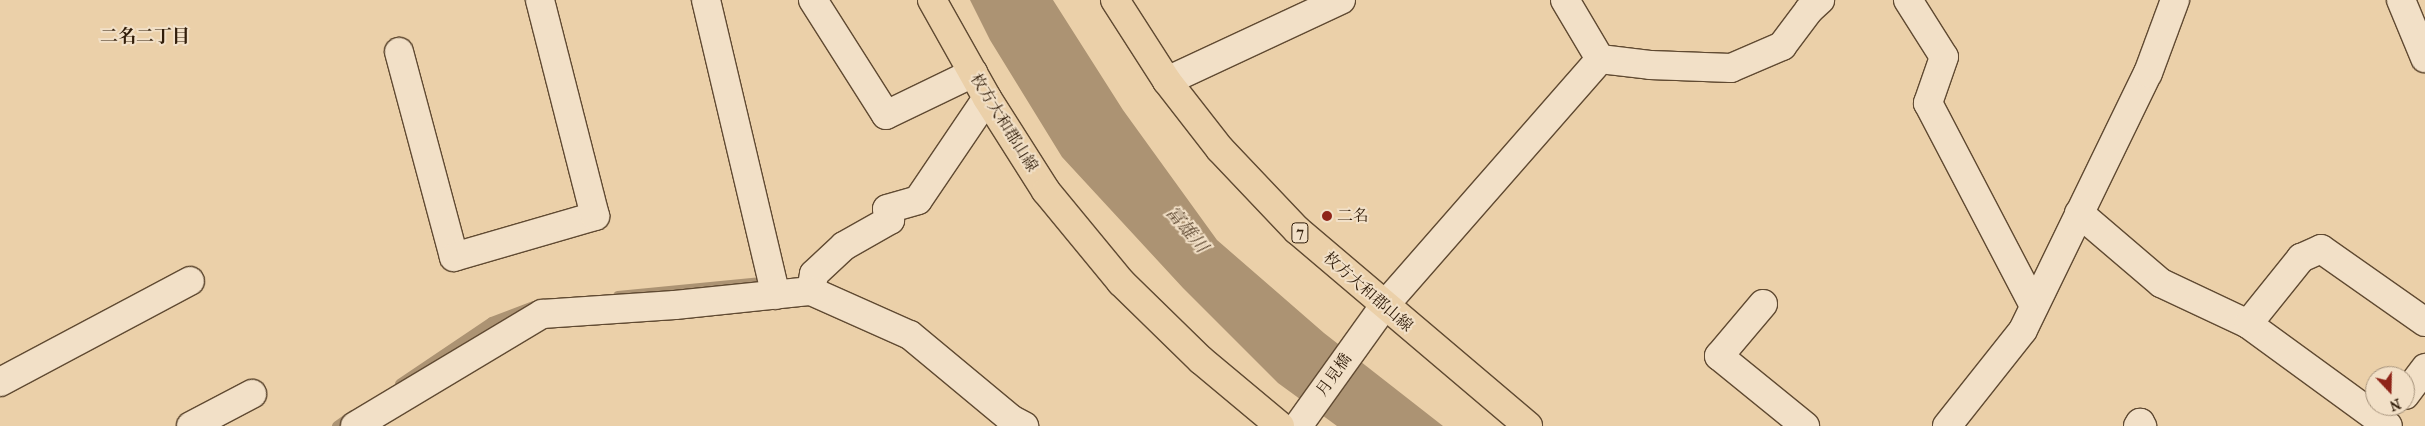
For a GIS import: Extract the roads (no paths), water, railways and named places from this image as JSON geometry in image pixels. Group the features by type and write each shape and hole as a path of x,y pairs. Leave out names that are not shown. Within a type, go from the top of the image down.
{"main road":[{"name":"枚方大和郡山線","path":"932,0 987,98 1046,191 1121,282 1201,360 1293,425"},
{"name":"枚方大和郡山線","path":"1115,0 1167,81 1220,150 1296,230 1528,426"}],"street":[{"path":"399,52 454,257 595,216 540,0"},
{"path":"706,0 776,295"},
{"path":"813,0 886,116 973,73"},
{"path":"1167,81 1341,0"},
{"path":"1565,0 1600,59 1650,65 1731,68 1782,46 1809,10 1820,0"},
{"path":"1908,0 1944,56 1928,104 2034,306"},
{"path":"1947,426 2023,330 2148,73 2175,0"},
{"path":"2401,0 2425,58"},
{"name":"月見橋","path":"1293,425 1384,306 1600,59"},
{"path":"811,291 814,274 844,246 890,220 887,209 918,200 987,98"},
{"path":"2079,213 2161,283 2248,324 2390,418"},
{"path":"2248,324 2301,258 2321,249 2425,322"},
{"path":"0,382 190,281"},
{"path":"355,426 542,314 675,305 811,291 910,335 1011,419 1024,426"},
{"path":"1763,304 1719,356 1805,426"},
{"path":"2415,382 2425,368"},
{"path":"191,426 252,394"},
{"path":"2138,426 2140,424 2142,426"}],"water":[{"name":"富雄川","path":"970,0 1053,0 1123,110 1217,240 1324,333 1443,426 1337,426 1278,383 1183,288 1062,157 990,40"}],"waterway":[{"path":"618,296 772,281"},
{"path":"400,384 492,322 534,306"},
{"path":"337,426 353,415"}],"place":[{"name":"二名","path":"1327,216"}],"district":[{"name":"二名二丁目","path":"145,37"}]}
